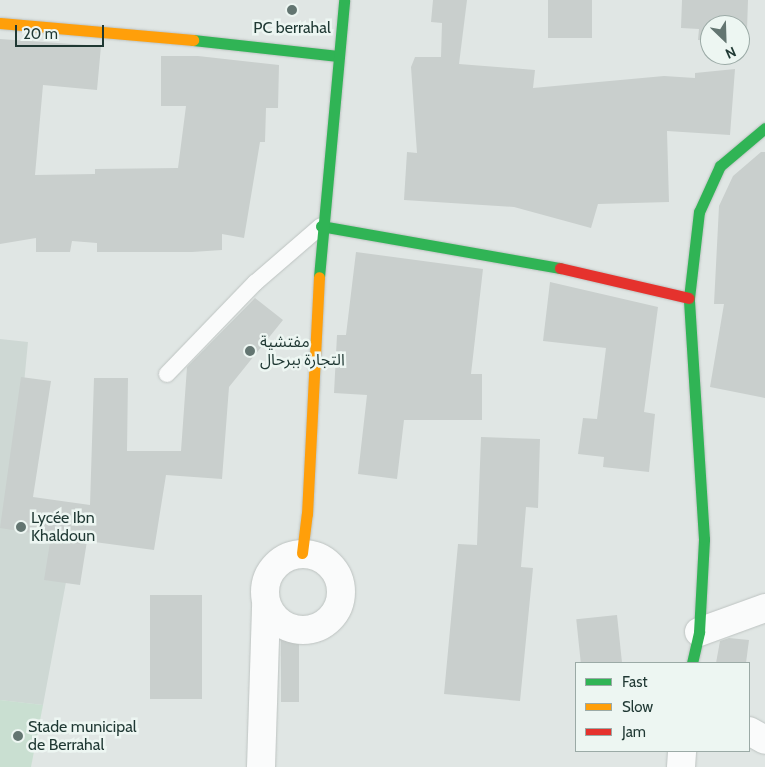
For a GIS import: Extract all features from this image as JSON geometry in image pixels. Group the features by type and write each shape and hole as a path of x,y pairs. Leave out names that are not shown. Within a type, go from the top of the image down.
{"street":[{"path":"302,553 307,514 321,226 344,0"},
{"path":"0,23 92,29 338,56"},
{"path":"692,662 699,632 704,540 689,298 699,212 720,166 765,128"},
{"path":"321,226 533,262 689,298"},
{"path":"261,767 266,605 264,593 271,570 290,556 302,553 316,556 336,572 341,584 338,610 318,627 292,630 272,616 266,605"},
{"path":"699,632 765,608"},
{"path":"750,732 765,740"},
{"path":"681,767 682,752"}],"lane":[{"path":"167,374 255,283 321,226"}],"shaded area":[{"name":"Lycée Ibn Khaldoun","path":"0,339 28,342 11,519 75,534 43,705 0,700"}],"green space":[{"name":"Stade municipal de Berrahal","path":"0,700 43,705 31,767 0,767"}],"building":[{"path":"433,0 467,0 459,64 535,70 533,88 664,76 695,78 695,73 735,69 730,135 667,131 669,202 598,204 591,228 514,207 404,200 407,152 417,153 411,67 415,57 441,57 442,23 431,22"},
{"path":"548,0 592,0 592,38 548,38"},
{"path":"682,0 748,0 748,15 700,15 700,40 698,40 699,29 681,28"},
{"path":"0,39 101,46 97,90 43,85 35,175 95,174 95,169 178,168 186,106 161,106 161,56 198,56 279,65 278,108 266,108 265,142 260,142 244,238 222,234 222,250 192,252 97,252 97,243 72,241 70,252 36,252 36,238 0,244"},
{"path":"761,152 765,152 765,398 710,387 724,304 714,304 719,206 733,176"},
{"path":"356,252 483,269 471,374 482,374 482,420 404,420 397,479 358,474 367,395 334,393 337,335 346,335"},
{"path":"550,282 658,307 644,412 655,414 649,472 603,467 604,457 578,454 583,418 597,419 606,348 543,341"},
{"path":"255,298 283,320 229,387 222,479 166,475 154,550 87,541 80,585 44,580 51,536 0,528 21,377 51,381 33,497 90,505 94,378 128,378 127,451 181,451 187,367"},
{"path":"481,437 540,439 538,508 526,507 521,567 533,568 520,701 444,694 458,544 477,545"},
{"path":"150,595 202,595 202,699 150,699"},
{"path":"617,615 622,662 581,662 576,619"},
{"path":"729,638 749,640 746,662 716,662 720,641"},
{"path":"281,639 299,639 299,702 281,702"}],"traffic: fast":[{"path":"319,277 344,0"},
{"path":"193,40 338,56"},
{"path":"692,662 699,632 704,539 689,298 699,212 720,166 765,128"},
{"path":"321,226 560,268"}],"traffic: slow":[{"path":"0,23 193,40"},
{"path":"302,553 307,514 319,277"}],"traffic: jam":[{"path":"560,268 689,298"}],"place":[{"name":"PC berrahal","path":"292,10"},
{"name":"مفتشية التجارة ببرحال","path":"250,351"},
{"name":"Lycée Ibn Khaldoun","path":"21,527"},
{"name":"Stade municipal de Berrahal","path":"18,736"}]}
